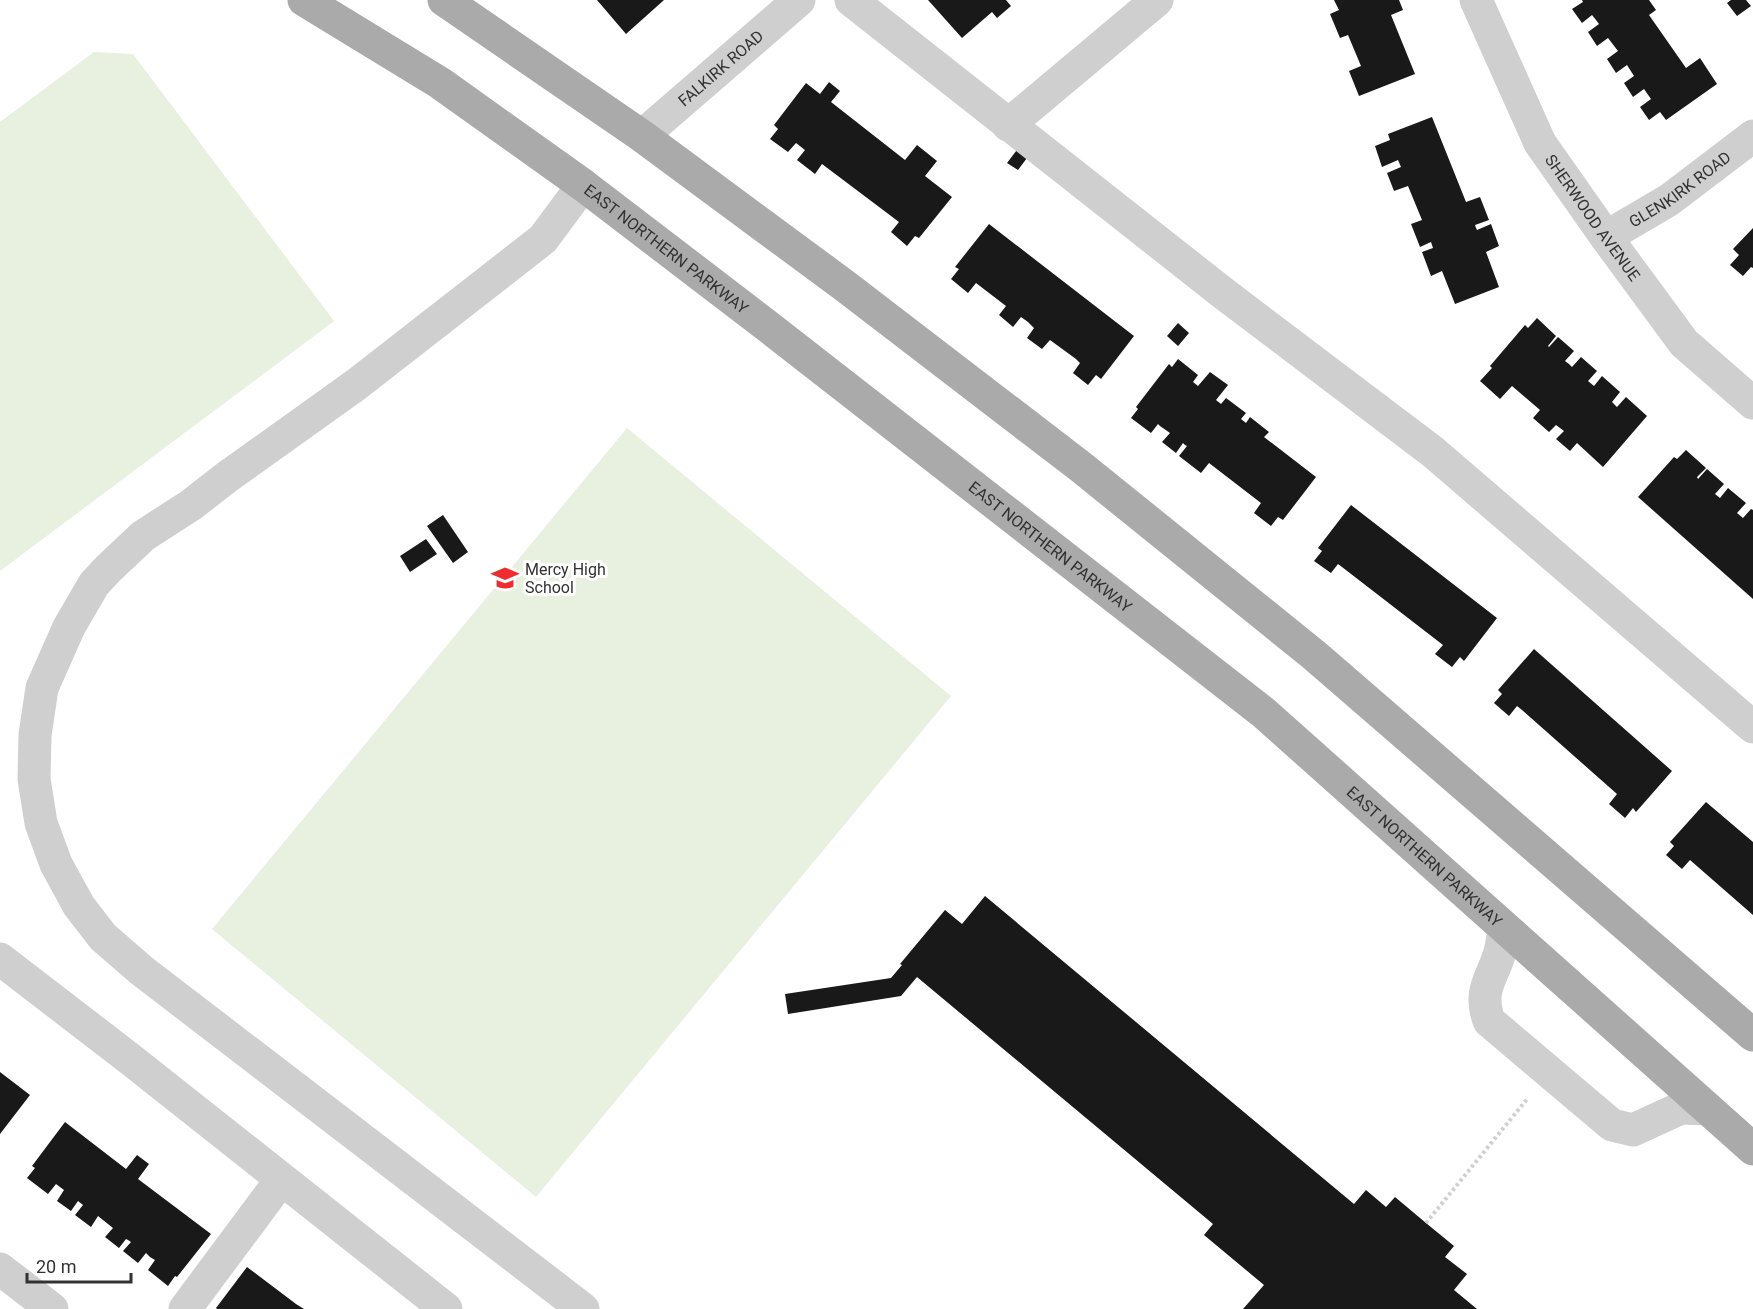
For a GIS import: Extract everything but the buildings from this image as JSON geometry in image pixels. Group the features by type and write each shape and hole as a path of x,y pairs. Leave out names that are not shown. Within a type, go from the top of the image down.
{"main road":[{"name":"EAST NORTHERN PARKWAY","path":"304,0 440,84 583,186 766,325 1264,713 1753,1149"},
{"path":"444,0 642,136 845,286 1071,459 1314,655 1753,1035"}],"street":[{"name":"FALKIRK ROAD","path":"642,136 799,0"},
{"path":"850,0 1223,293 1433,452 1753,727"},
{"path":"1008,126 1157,0"},
{"name":"SHERWOOD AVENUE","path":"1476,0 1540,143 1684,343 1753,403"},
{"name":"GLENKIRK ROAD","path":"1606,237 1669,200 1753,136"},
{"path":"583,186 543,239 357,384 190,505 143,536 108,569 94,584 69,627 42,688 35,735 34,768 41,823 56,864 79,906 103,937 141,970 583,1309"},
{"path":"1504,928 1500,953 1486,985 1485,1008 1489,1021 1612,1125 1633,1130 1682,1107 1708,1109"},
{"path":"0,959 446,1309"},
{"path":"185,1309 281,1180"},
{"path":"0,1269 52,1309"}],"path":[{"path":"1426,1223 1531,1095"}],"green space":[{"path":"94,52 133,54 334,321 0,571 0,122"},
{"path":"627,428 951,696 536,1197 212,929"}],"place":[{"name":"Mercy High School","path":"505,578"}]}
